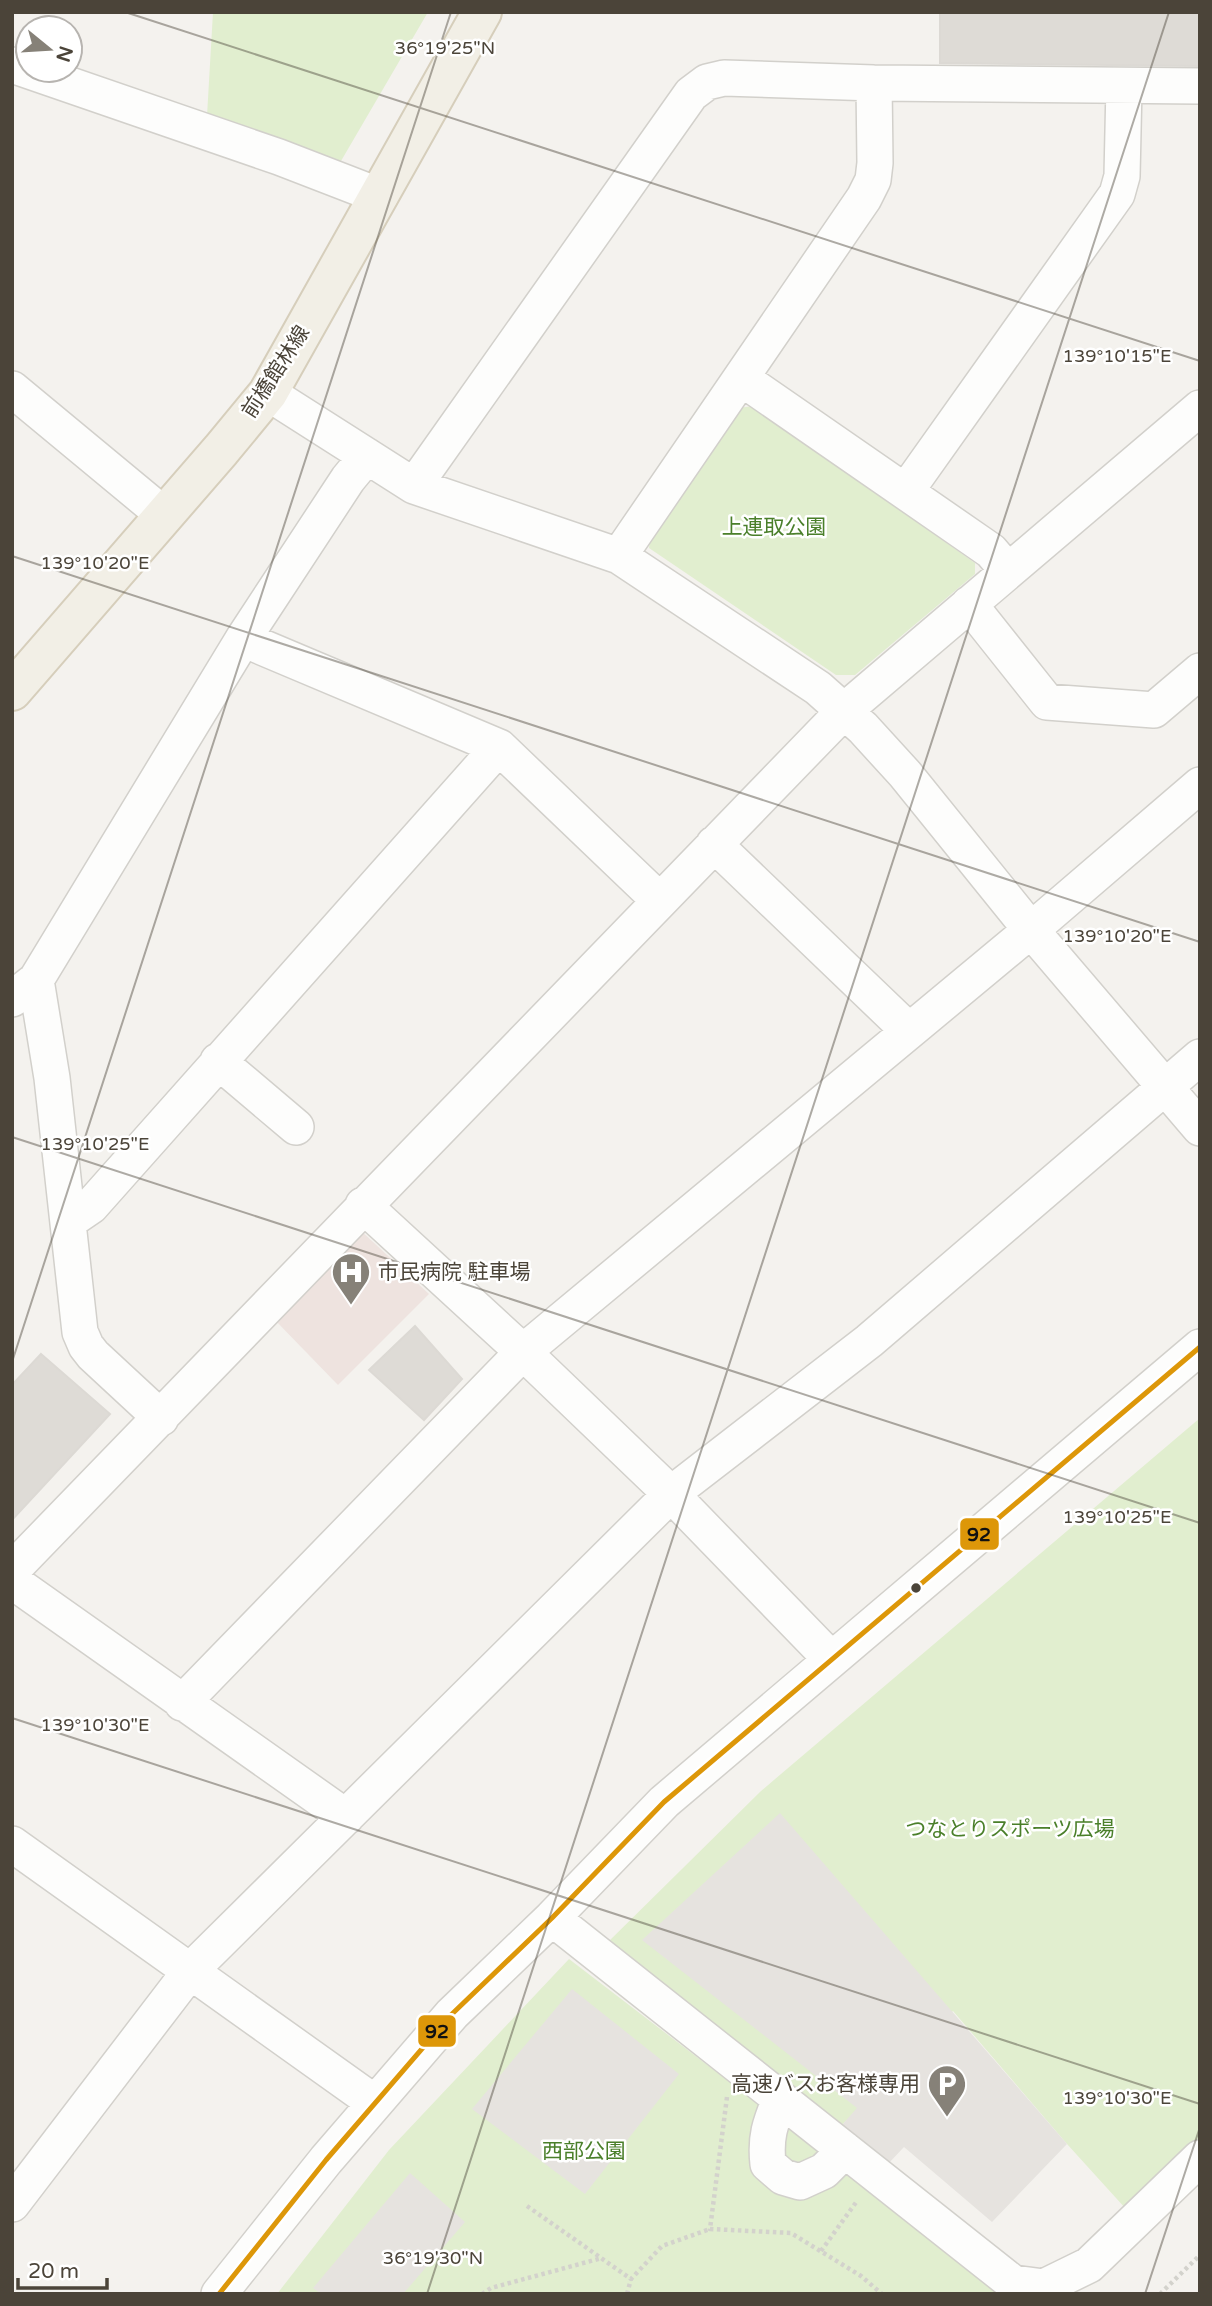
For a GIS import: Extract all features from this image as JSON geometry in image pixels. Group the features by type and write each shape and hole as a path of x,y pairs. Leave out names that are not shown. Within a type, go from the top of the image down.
{"main road":[{"name":"前橋館林線","path":"12,691 268,393 482,12"}],"street":[{"path":"12,65 279,157 380,196"},
{"path":"414,486 691,94 707,82 724,78 874,83 1200,86"},
{"path":"619,556 864,198 873,180 875,163 874,83"},
{"path":"906,491 1116,194 1122,176 1124,86"},
{"path":"741,377 991,551 1008,571"},
{"path":"12,389 164,515"},
{"path":"268,393 414,486 619,556 818,688 863,728 905,774 1031,930 1200,1128"},
{"path":"12,1570 844,711 1200,408"},
{"path":"161,1418 93,1355 80,1332 52,1078 24,990 243,639 348,479 368,456"},
{"path":"969,604 1047,702 1154,710 1200,671"},
{"path":"243,639 499,747 659,900"},
{"path":"68,1220 91,1206 499,747"},
{"path":"182,1703 523,1352 1031,930 1200,785"},
{"path":"714,844 908,1030"},
{"path":"12,2204 25,2162 191,1970 671,1494 869,1341 1200,1057"},
{"path":"218,1061 296,1127"},
{"path":"363,1206 523,1352 671,1494 831,1660"},
{"path":"219,2294 375,2103 452,2014 552,1919 664,1802 1200,1347"},
{"path":"12,1581 346,1817"},
{"path":"12,1844 375,2103"},
{"path":"552,1919 1013,2283 1044,2287 1089,2264 1200,2158"},
{"path":"780,2099 769,2125 766,2142 768,2164 783,2177 800,2182 824,2171 845,2150"}],"path":[{"path":"710,2229 728,2095"},
{"path":"821,2252 859,2198"},
{"path":"527,2206 631,2279"},
{"path":"627,2294 631,2279 662,2246 710,2229 792,2233 861,2276 882,2294"},
{"path":"1160,2294 1200,2255"},
{"path":"482,2294 491,2288 602,2258"}],"shaded area":[{"name":"市民病院 駐車場","path":"359,1229 429,1294 338,1385 274,1319"},
{"path":"780,1813 1067,2144 992,2222 904,2147 888,2164 841,2126 857,2108 642,1940"},
{"path":"572,1989 679,2074 585,2194 472,2109"},
{"path":"410,2173 465,2222 403,2294 321,2294 313,2288"}],"green space":[{"path":"213,12 428,12 341,161 207,116"},
{"name":"上連取公園","path":"753,406 975,563 975,574 855,675 836,675 649,548 650,537 739,408"},
{"name":"つなとりスポーツ広場","path":"1200,1418 1200,2139 1126,2209 953,2011 837,2130 605,1945 761,1791"},
{"name":"西部公園","path":"569,1959 1006,2294 277,2294 389,2150"}],"building":[{"path":"940,12 1200,12 1200,66 940,63"},
{"path":"415,1326 462,1379 424,1420 369,1370"},
{"path":"41,1354 110,1414 12,1520 12,1385"}],"transit line":[{"name":"92","path":"219,2294 326,2160 452,2014 552,1918 664,1802 1200,1347"}],"place":[{"name":"市民病院 駐車場","path":"351,1306"},
{"name":"高速バスお客様専用","path":"947,2118"}]}
